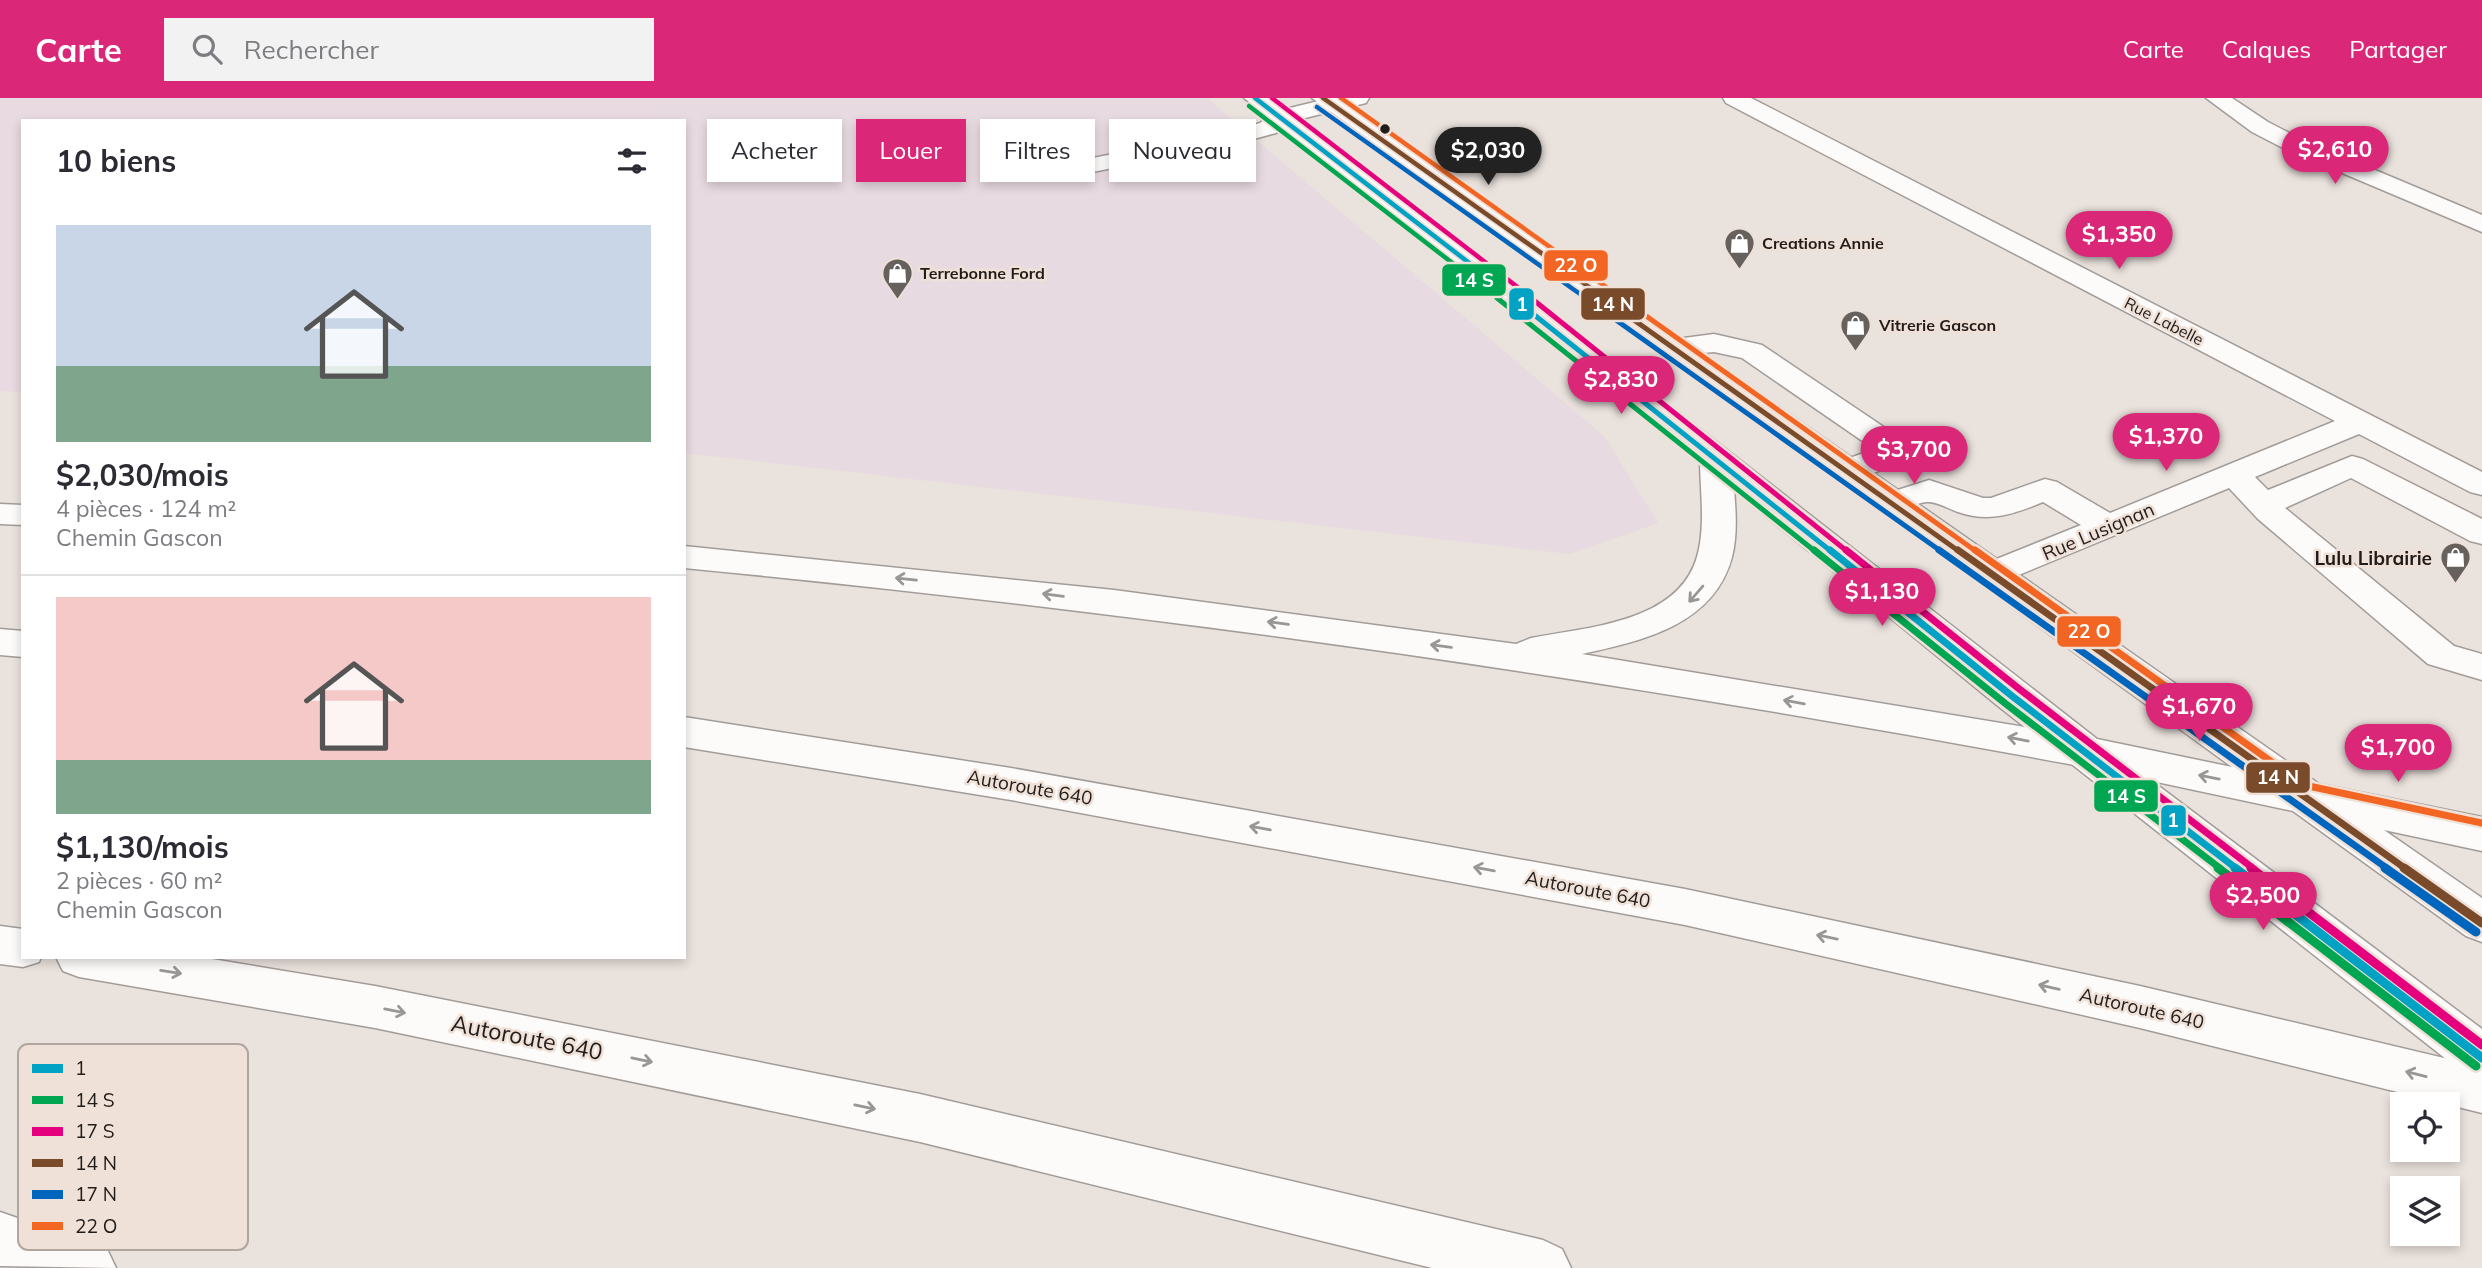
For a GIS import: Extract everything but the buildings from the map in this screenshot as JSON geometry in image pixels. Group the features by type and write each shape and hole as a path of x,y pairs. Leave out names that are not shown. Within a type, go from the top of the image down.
{"main road":[{"path":"1255,98 2085,752 2482,1058"},
{"name":"Rue Labelle","path":"1734,98 2482,485"},
{"path":"2217,98 2260,127 2291,143 2482,223"},
{"path":"1095,165 1250,133 1268,128 1281,117 1338,100 1671,347 2482,923"},
{"path":"1671,347 1714,343 1752,351 1898,451 1846,471"},
{"name":"Rue Lusignan","path":"1992,574 2360,422"},
{"path":"2310,443 2482,533"},
{"path":"1509,656 1650,623 1688,603 1708,578 1715,556 1716,459"},
{"path":"2263,505 2352,466"},
{"path":"2234,474 2263,505 2441,655 2482,667"},
{"path":"1891,503 1929,490 1980,508 1991,508 2012,503 2045,489 2109,527"},
{"path":"0,514 21,515"},
{"path":"686,557 1035,593 1509,656 1698,685 2085,752 2482,834"},
{"path":"0,642 21,644"},
{"name":"Autoroute 640","path":"686,732 1011,784 1557,882 1818,935 2140,1007 2482,1090"},
{"path":"0,945 21,948"},
{"name":"Autoroute 640","path":"91,959 375,1007 920,1118 1543,1268"},
{"path":"0,1239 18,1245"},
{"path":"33,1250 88,1268"}],"shaded area":[{"path":"0,98 665,98 665,102 643,119 21,119 21,392 0,391"},
{"path":"665,98 1207,98 1232,119 1109,119 1109,182 1256,182 1256,140 1604,436 1658,523 1570,554 686,453 686,119 643,119 665,102"}],"transit line":[{"name":"1","path":"1255,98 1558,332 2012,696 2482,1058"},
{"path":"1272,98 1565,324 2018,688 2482,1045"},
{"path":"1323,98 2482,923"},
{"path":"1341,98 2304,785 2482,823"},
{"path":"1249,106 1552,340 2006,704 2476,1066"},
{"path":"1317,107 2476,932"}],"place":[{"name":"Creations Annie","path":"1739,270"},
{"name":"Terrebonne Ford","path":"897,300"},
{"name":"Vitrerie Gascon","path":"1856,352"},
{"name":"Lulu Librairie","path":"2455,585"}]}
